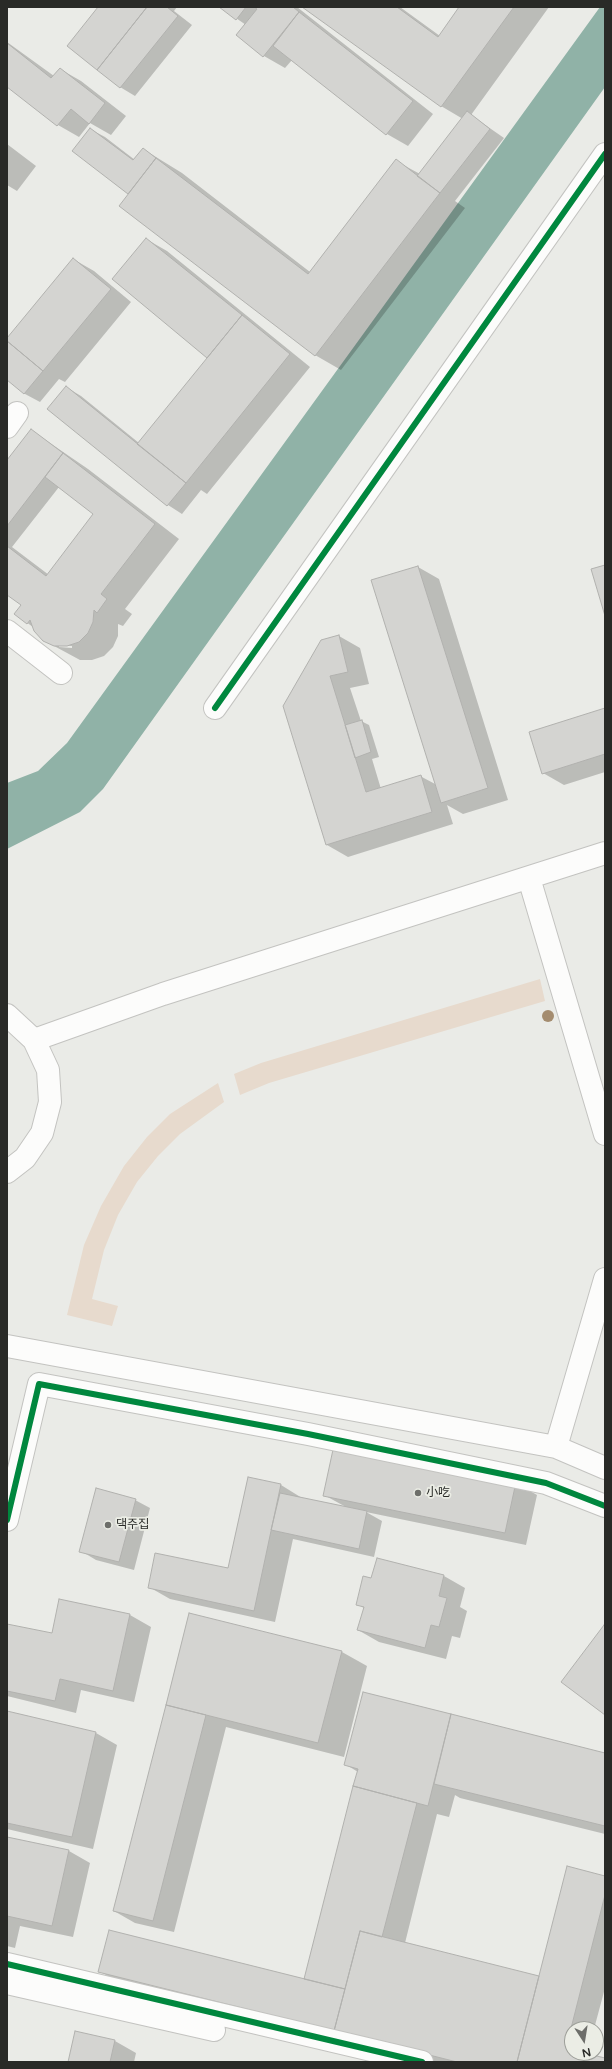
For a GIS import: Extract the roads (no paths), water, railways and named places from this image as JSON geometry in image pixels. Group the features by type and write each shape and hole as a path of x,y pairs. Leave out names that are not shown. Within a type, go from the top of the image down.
{"street":[{"path":"215,708 603,162"},
{"path":"7,631 61,673"},
{"path":"34,1040 163,994 605,853"},
{"path":"529,878 605,1134"},
{"path":"7,1015 34,1040 48,1070 50,1102 42,1133 25,1158 7,1172"},
{"path":"556,1447 605,1279"},
{"path":"7,1346 556,1447 605,1468"},
{"path":"7,1520 39,1384 308,1434 546,1483 605,1506"},
{"path":"7,1964 422,2062"},
{"path":"7,1983 214,2030"}],"place":[{"name":"小吃","path":"418,1493"},
{"name":"댁주집","path":"108,1525"}]}
